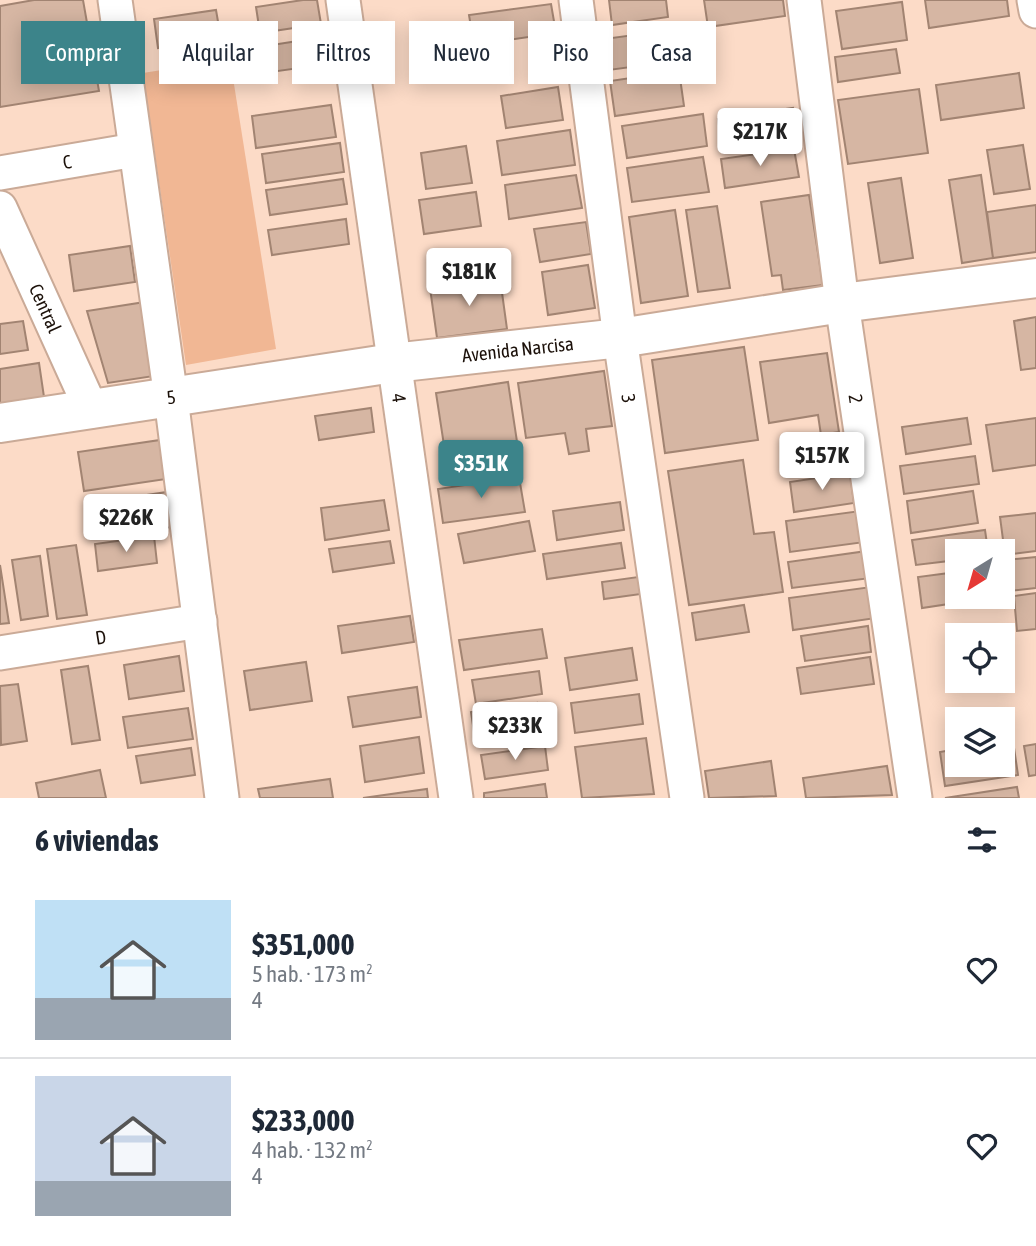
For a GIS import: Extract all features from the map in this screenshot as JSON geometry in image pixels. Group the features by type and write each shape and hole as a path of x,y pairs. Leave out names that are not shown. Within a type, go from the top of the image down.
{"street":[{"name":"5","path":"115,0 171,398 222,798"},
{"name":"4","path":"343,0 456,798"},
{"name":"3","path":"576,0 620,338 687,798"},
{"name":"2","path":"804,0 842,303 915,798"},
{"path":"1034,0 1036,11"},
{"name":"C","path":"0,173 135,150"},
{"name":"Central","path":"0,208 92,411"},
{"name":"Avenida Narcisa","path":"0,423 393,363 620,338 842,303 1036,278"},
{"name":"D","path":"0,653 200,621"}],"shaded area":[{"path":"159,70 159,84 234,84 276,349 186,365 145,73"}],"building":[{"path":"34,0 83,0 87,21 21,21 21,84 98,84 99,91 0,107 0,6"},
{"path":"317,0 320,21 292,21 292,28 278,30 278,21 258,21 256,7"},
{"path":"609,0 666,0 668,17 613,25"},
{"path":"704,0 783,0 785,16 716,26 716,21 707,21"},
{"path":"925,0 1007,0 1009,16 929,28"},
{"path":"902,2 907,40 842,49 836,11"},
{"path":"551,4 554,21 528,21 528,37 514,39 514,21 470,21 469,15"},
{"path":"216,10 218,21 159,21 158,48 154,19"},
{"path":"627,36 627,68 613,69 613,38"},
{"path":"292,42 292,69 278,71 278,44"},
{"path":"896,49 900,73 838,82 835,57"},
{"path":"1019,73 1024,108 941,120 936,85"},
{"path":"627,79 627,84 681,84 684,106 615,116 610,84 613,81"},
{"path":"558,87 563,120 506,128 501,96"},
{"path":"919,89 928,153 848,164 838,100"},
{"path":"331,105 336,137 256,148 252,116"},
{"path":"793,108 799,140 723,152 718,119"},
{"path":"703,114 707,146 627,158 622,126"},
{"path":"570,130 575,165 502,175 497,141"},
{"path":"340,143 344,172 266,183 262,154"},
{"path":"1023,145 1030,189 994,194 987,150"},
{"path":"466,146 472,183 426,189 421,153"},
{"path":"794,149 799,177 725,188 721,159"},
{"path":"703,157 709,192 632,202 627,168"},
{"path":"576,175 582,208 509,219 505,185"},
{"path":"981,175 993,258 962,263 949,180"},
{"path":"901,178 913,258 880,263 868,183"},
{"path":"343,179 347,204 270,215 266,190"},
{"path":"476,192 481,226 424,234 419,200"},
{"path":"809,195 823,285 783,290 781,275 772,276 761,202"},
{"path":"1036,205 1036,252 993,258 987,212"},
{"path":"717,206 730,288 698,292 686,210"},
{"path":"675,210 688,296 641,303 629,217"},
{"path":"346,219 349,244 272,255 268,230"},
{"path":"586,222 591,254 540,262 534,229"},
{"path":"130,246 135,282 74,291 69,255"},
{"path":"588,265 595,308 548,315 542,272"},
{"path":"500,278 507,329 437,338 430,288"},
{"path":"145,302 154,376 108,383 87,311"},
{"path":"1036,317 1036,368 1021,370 1014,321"},
{"path":"23,321 28,350 0,354 0,324"},
{"path":"744,347 758,440 665,453 652,360"},
{"path":"827,353 839,432 821,435 818,415 769,423 760,362"},
{"path":"39,363 44,397 0,404 0,369"},
{"path":"604,371 612,426 586,429 589,451 569,454 565,433 526,438 518,383"},
{"path":"508,382 519,455 506,457 507,466 488,469 486,460 447,465 436,393"},
{"path":"371,408 374,432 319,440 315,416"},
{"path":"967,418 971,444 906,454 902,427"},
{"path":"1036,418 1036,465 993,471 986,425"},
{"path":"842,437 846,465 794,473 790,445"},
{"path":"167,439 173,478 84,491 78,452"},
{"path":"975,456 979,484 904,494 900,466"},
{"path":"743,460 754,534 774,532 783,592 689,605 668,471"},
{"path":"850,473 854,503 794,512 790,482"},
{"path":"519,477 525,512 443,523 438,489"},
{"path":"973,491 978,523 911,533 907,501"},
{"path":"167,492 172,527 92,538 87,504"},
{"path":"384,500 389,530 325,540 321,508"},
{"path":"620,502 624,530 557,540 553,511"},
{"path":"860,511 865,542 790,552 786,521"},
{"path":"1036,513 1036,551 1015,554 1015,539 1003,539 1000,517"},
{"path":"529,521 535,551 464,563 458,534"},
{"path":"985,530 986,539 945,539 945,561 916,565 912,540"},
{"path":"154,536 157,563 98,571 95,544"},
{"path":"390,541 394,563 333,572 329,549"},
{"path":"621,543 625,568 547,579 543,554"},
{"path":"76,545 87,615 57,619 47,549"},
{"path":"867,551 871,578 792,588 788,562"},
{"path":"40,556 48,616 21,620 12,560"},
{"path":"1036,557 1036,588 1015,590 1015,559"},
{"path":"0,565 9,623 0,624"},
{"path":"945,574 945,605 922,608 918,577"},
{"path":"638,577 641,594 604,599 602,582"},
{"path":"871,587 876,618 793,630 789,598"},
{"path":"1036,593 1036,629 1017,631 1015,596"},
{"path":"744,605 749,632 696,640 692,613"},
{"path":"410,616 414,642 342,653 338,626"},
{"path":"868,626 871,652 805,661 801,636"},
{"path":"542,629 547,658 464,670 459,640"},
{"path":"632,648 637,680 570,690 565,658"},
{"path":"179,656 184,691 129,699 124,665"},
{"path":"870,657 874,684 801,694 797,668"},
{"path":"306,662 312,701 250,710 244,671"},
{"path":"88,666 100,740 72,744 61,670"},
{"path":"539,671 542,694 476,704 472,680"},
{"path":"18,684 27,741 1,745 0,686"},
{"path":"417,687 421,717 353,727 348,697"},
{"path":"639,694 643,724 575,733 571,703"},
{"path":"537,703 541,736 476,745 471,712"},
{"path":"188,708 193,739 128,748 123,717"},
{"path":"419,737 424,773 365,782 360,746"},
{"path":"646,738 654,794 582,798 575,747"},
{"path":"1036,744 1036,775 1029,776 1024,746"},
{"path":"545,746 548,770 485,779 481,755"},
{"path":"191,748 195,775 141,783 136,756"},
{"path":"945,751 945,777 1005,777 945,786 940,752"},
{"path":"1015,755 1018,775 1015,775"},
{"path":"771,761 776,796 709,798 705,771"},
{"path":"887,766 892,795 806,798 803,778"},
{"path":"100,770 106,798 39,798 36,783"},
{"path":"330,779 333,798 260,798 258,789"},
{"path":"545,784 547,798 484,798 484,793"},
{"path":"1017,787 1019,798 945,798"},
{"path":"427,789 428,798 363,798"}]}
